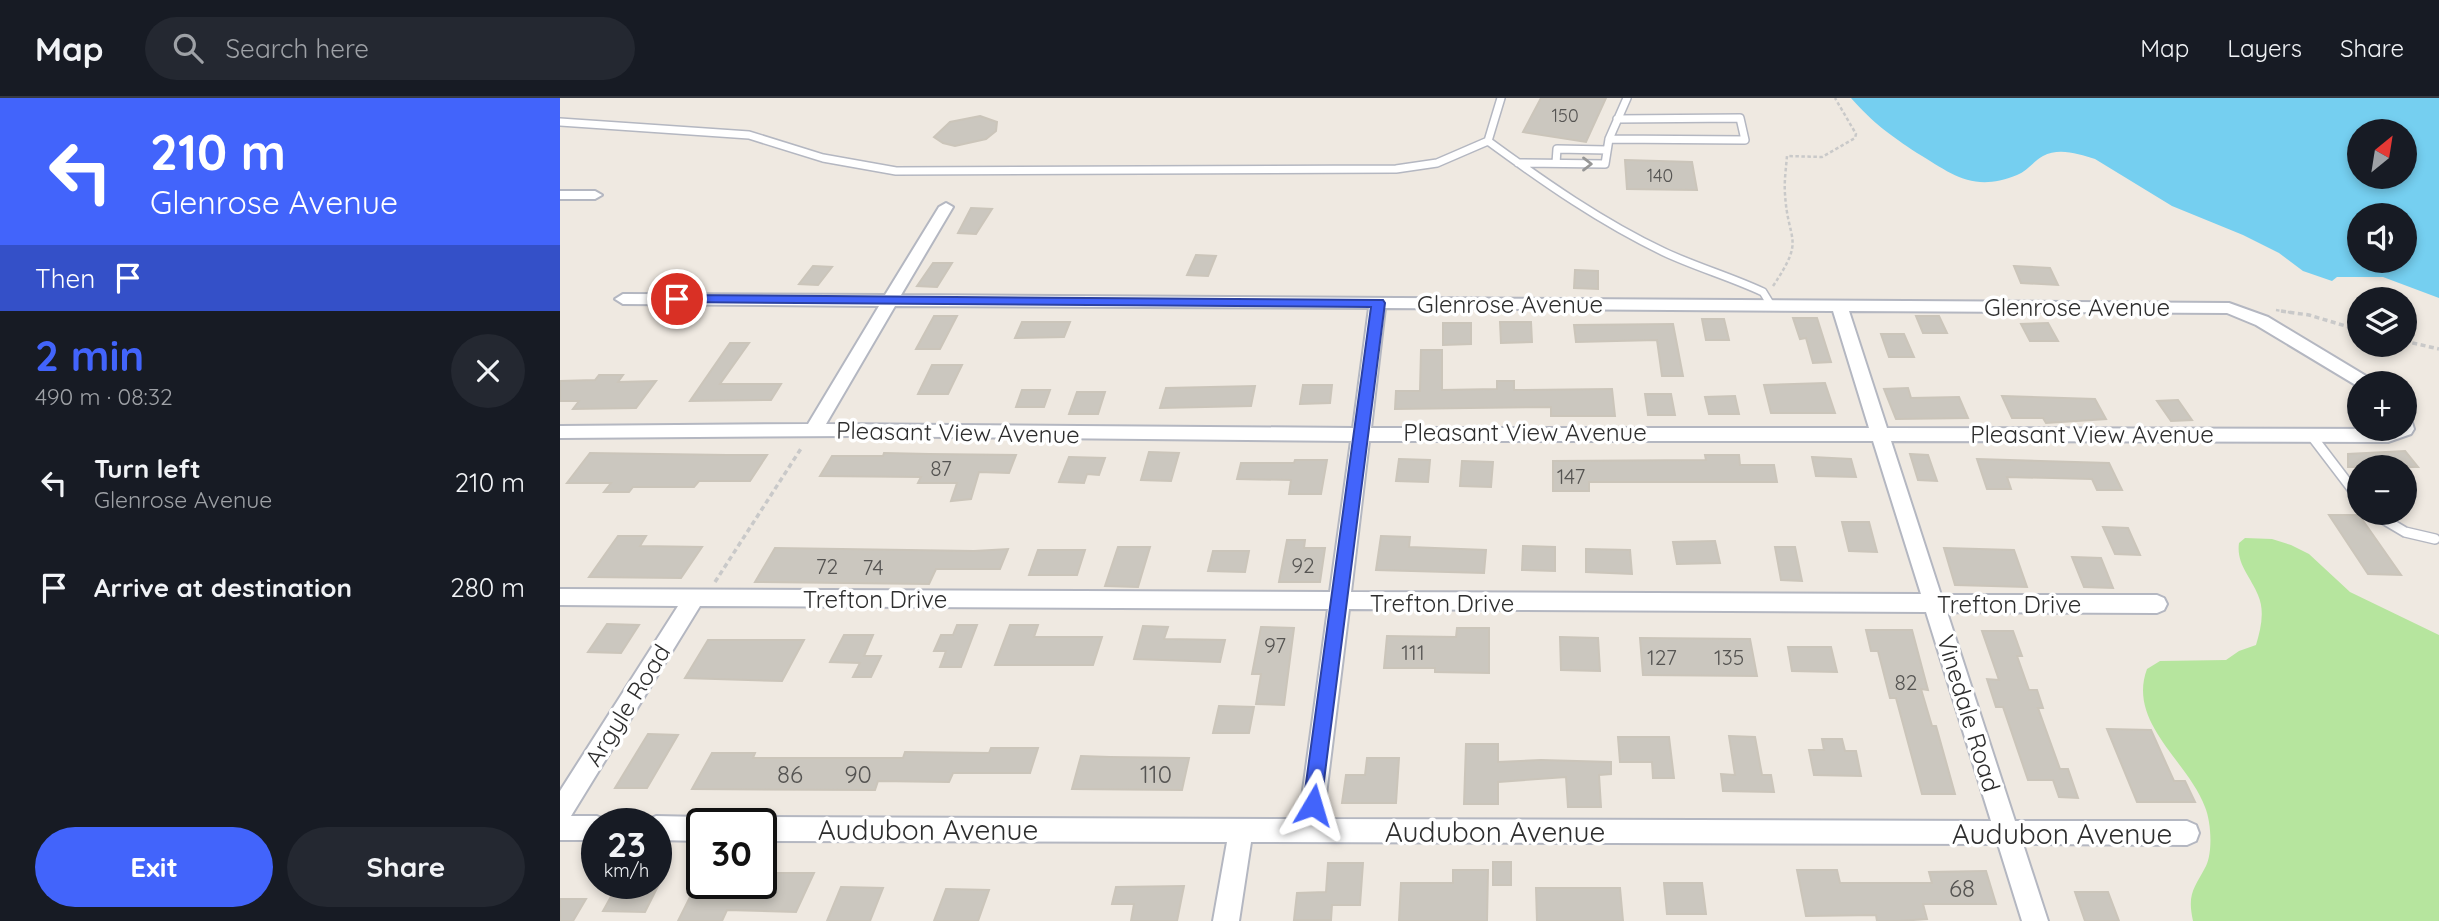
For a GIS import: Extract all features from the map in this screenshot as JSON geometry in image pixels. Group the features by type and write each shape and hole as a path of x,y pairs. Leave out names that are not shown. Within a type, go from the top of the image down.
{"street":[{"path":"560,195 595,195"},
{"path":"813,430 946,207"},
{"name":"Glenrose Avenue","path":"623,299 2229,307 2262,321 2347,372"},
{"path":"1310,830 1378,303"},
{"name":"Vinedale Road","path":"1839,306 2035,921"},
{"name":"Pleasant View Avenue","path":"560,432 813,430 1106,434 1362,432 2347,435"},
{"name":"Trefton Drive","path":"560,597 2157,604"},
{"name":"Argyle Road","path":"560,811 699,598"},
{"path":"560,828 581,828"},
{"name":"Audubon Avenue","path":"777,829 2187,833"},
{"path":"1226,921 1241,830"}],"lane":[{"path":"560,122 749,135 856,166 909,171 1396,169 1437,163 1488,141 1501,98"},
{"path":"1517,163 1605,164 1609,139 1627,98"},
{"path":"1609,139 1745,140 1740,118 1617,119"},
{"path":"1488,141 1571,200 1615,226 1689,263 1759,290 1769,297 1771,305"},
{"path":"1556,163 1558,149 1607,150"},
{"path":"2311,435 2347,482"},
{"path":"2393,525 2405,532 2435,539"}],"path":[{"path":"1771,305 1773,285 1789,262 1795,240 1785,195 1787,156 1822,157 1855,138 1856,134 1835,98"},
{"path":"2265,309 2298,313 2347,327"},
{"path":"2417,344 2439,349"},
{"path":"699,598 813,430"}],"green space":[{"path":"2245,538 2272,539 2309,554 2350,592 2439,635 2439,921 2193,921 2191,897 2210,853 2209,820 2197,790 2152,724 2145,707 2143,689 2147,669 2160,661 2226,660 2239,651 2256,645 2262,613 2258,595 2240,557 2239,543"}],"water":[{"path":"1851,98 2439,98 2439,298 2417,290 2417,287 2383,277 2337,277 2332,281 2303,271 2279,253 2172,206 2095,159 2076,153 2049,153 2021,173 2002,180 1975,181 1941,168 1882,128"}],"building":[{"path":"1541,98 1606,98 1586,142 1523,132"},
{"path":"980,116 997,122 996,131 986,139 955,146 934,137 950,122"},
{"path":"1625,160 1692,162 1697,190 1627,189"},
{"path":"971,208 992,209 976,234 958,233"},
{"path":"1196,255 1216,256 1208,276 1187,275"},
{"path":"933,263 952,263 937,287 917,286"},
{"path":"813,266 832,267 818,285 799,284"},
{"path":"2014,266 2050,268 2058,285 2021,283"},
{"path":"1575,270 1598,271 1598,289 1574,288"},
{"path":"934,316 957,316 940,349 916,349"},
{"path":"1916,316 1939,316 1947,333 1923,333"},
{"path":"1793,318 1817,318 1831,362 1813,363 1806,338 1800,339"},
{"path":"1702,319 1724,319 1729,340 1706,340"},
{"path":"1022,322 1070,322 1064,337 1015,338"},
{"path":"1500,322 1531,322 1532,342 1501,343"},
{"path":"1443,323 1471,323 1471,344 1443,345"},
{"path":"2048,323 2058,341 2030,341 2021,324"},
{"path":"1673,324 1683,376 1662,376 1657,340 1576,342 1574,325"},
{"path":"1881,334 1904,334 1914,357 1889,357"},
{"path":"730,343 749,343 720,384 781,384 771,400 690,401"},
{"path":"1421,350 1442,350 1442,390 1497,389 1497,381 1514,381 1514,390 1612,389 1615,416 1551,416 1551,407 1395,409 1396,391 1420,391"},
{"path":"932,365 962,365 948,394 918,394"},
{"path":"599,375 623,375 618,382 656,381 636,408 573,409 579,401 560,401 560,381 595,380"},
{"path":"1825,383 1835,413 1771,413 1764,385"},
{"path":"1303,385 1332,385 1330,403 1300,404"},
{"path":"1255,386 1251,406 1160,408 1166,388"},
{"path":"1908,388 1911,398 1959,397 1968,418 1896,419 1884,389"},
{"path":"1022,390 1050,390 1044,407 1016,407"},
{"path":"1077,392 1105,392 1098,414 1069,414"},
{"path":"1645,394 1671,394 1675,415 1648,415"},
{"path":"1735,396 1739,414 1709,414 1705,397"},
{"path":"2002,396 2095,399 2106,419 2046,423 2043,418 2012,418"},
{"path":"2178,400 2192,420 2171,421 2157,401"},
{"path":"2405,451 2408,455 2348,455"},
{"path":"1149,452 1179,453 1171,481 1141,480"},
{"path":"590,453 767,455 750,481 699,481 694,487 633,487 629,492 604,492 611,483 567,483"},
{"path":"884,453 1016,455 1009,473 979,472 971,499 951,501 957,483 918,483 921,477 820,476 832,456 883,456"},
{"path":"1910,454 1928,455 1937,481 1918,480"},
{"path":"1705,455 1739,455 1740,465 1774,465 1777,482 1589,482 1589,491 1553,491 1553,461 1706,460"},
{"path":"1069,457 1105,458 1099,475 1087,474 1084,483 1059,482"},
{"path":"1812,457 1851,459 1856,477 1816,476"},
{"path":"1399,459 1430,460 1428,482 1396,481"},
{"path":"1977,459 2109,463 2122,490 2097,490 2092,479 2007,477 2011,489 1987,489"},
{"path":"1295,460 1327,460 1321,494 1289,494 1291,480 1237,479 1241,463 1294,463"},
{"path":"1462,461 1493,462 1491,487 1460,486"},
{"path":"2329,515 2347,515 2347,525 2366,525 2401,575 2368,574"},
{"path":"1842,522 1869,522 1877,552 1849,551"},
{"path":"2103,527 2128,528 2140,555 2115,554"},
{"path":"618,536 646,536 640,546 702,547 681,578 589,577"},
{"path":"1381,536 1410,537 1409,547 1486,550 1484,573 1376,570"},
{"path":"1287,540 1305,540 1304,548 1325,548 1320,582 1279,582"},
{"path":"1715,541 1720,563 1677,564 1673,542"},
{"path":"1523,546 1555,547 1555,571 1522,570"},
{"path":"1118,547 1150,547 1138,587 1105,586"},
{"path":"1775,547 1795,547 1802,581 1781,580"},
{"path":"775,548 974,551 1008,549 1000,569 936,569 929,584 755,582"},
{"path":"1944,548 2014,550 2027,587 1955,585"},
{"path":"1586,549 1630,550 1632,574 1586,572"},
{"path":"1038,550 1085,550 1077,575 1029,575"},
{"path":"1213,551 1249,551 1245,572 1208,571"},
{"path":"2072,557 2101,558 2113,588 2084,587"},
{"path":"607,624 639,625 621,653 588,652"},
{"path":"957,625 977,625 961,667 940,667 946,651 934,651 941,635 953,635"},
{"path":"1010,625 1038,625 1034,637 1102,637 1093,665 995,665"},
{"path":"1143,626 1168,627 1164,639 1225,640 1220,662 1134,659"},
{"path":"1261,627 1294,628 1284,705 1256,704 1261,674 1252,674"},
{"path":"1457,628 1489,628 1489,673 1435,672 1435,668 1384,668 1387,636 1456,637"},
{"path":"1866,630 1912,630 1928,690 1921,689 1932,726 1936,726 1955,794 1922,794 1896,698 1890,698 1878,651 1871,651"},
{"path":"1982,631 2013,631 2022,656 2017,656 2029,690 2037,690 2043,708 2038,708 2060,769 2068,769 2078,798 2059,797 2053,780 2028,780 2003,707 1996,707 1987,679 1999,680"},
{"path":"844,635 873,635 864,656 881,656 871,677 853,677 860,663 830,662"},
{"path":"1560,637 1598,638 1600,671 1561,670"},
{"path":"1640,638 1750,639 1757,676 1643,675"},
{"path":"708,640 804,640 782,681 685,678"},
{"path":"1788,647 1831,647 1837,672 1792,671"},
{"path":"1219,706 1254,707 1249,733 1213,733"},
{"path":"2107,729 2151,730 2174,781 2185,781 2195,802 2137,802"},
{"path":"648,734 678,735 647,788 615,788"},
{"path":"1729,736 1755,737 1762,775 1771,775 1774,792 1723,791 1721,774 1735,775"},
{"path":"1618,737 1669,737 1674,778 1653,778 1652,762 1620,762"},
{"path":"1822,739 1842,739 1845,751 1856,751 1861,776 1814,775 1809,750 1824,750"},
{"path":"1466,744 1498,744 1498,762 1611,762 1611,774 1599,775 1601,807 1568,807 1566,777 1498,782 1498,804 1464,804"},
{"path":"991,748 1038,748 1030,773 953,773 949,782 878,781 875,790 692,789 712,753 755,753 753,758 903,758 905,752 989,753"},
{"path":"1081,756 1189,758 1182,790 1072,789"},
{"path":"1367,758 1399,758 1396,803 1342,803 1346,775 1365,775"},
{"path":"1493,862 1511,862 1511,885 1493,885"},
{"path":"1328,863 1363,863 1360,905 1332,905 1331,920 1294,920 1297,893 1326,892"},
{"path":"1453,870 1488,870 1487,921 1399,921 1401,883 1453,883"},
{"path":"1797,870 1837,870 1840,883 1932,883 1929,872 1986,871 1996,904 1923,904 1927,919 1899,921 1877,921 1876,915 1806,916"},
{"path":"777,873 814,873 796,912 727,910 722,921 678,921 689,899 777,899"},
{"path":"1664,883 1702,883 1706,914 1667,914"},
{"path":"1184,886 1177,921 1131,921 1134,904 1112,904 1116,887"},
{"path":"841,887 883,888 870,921 827,921"},
{"path":"1536,888 1620,888 1623,921 1537,921"},
{"path":"946,889 989,890 978,921 934,921"},
{"path":"2075,892 2108,892 2119,921 2085,921"},
{"path":"560,899 586,899 573,921 560,921"},
{"path":"610,899 652,899 645,912 603,911"}],"route":[{"path":"677,299 1378,303 1313,805"}]}
